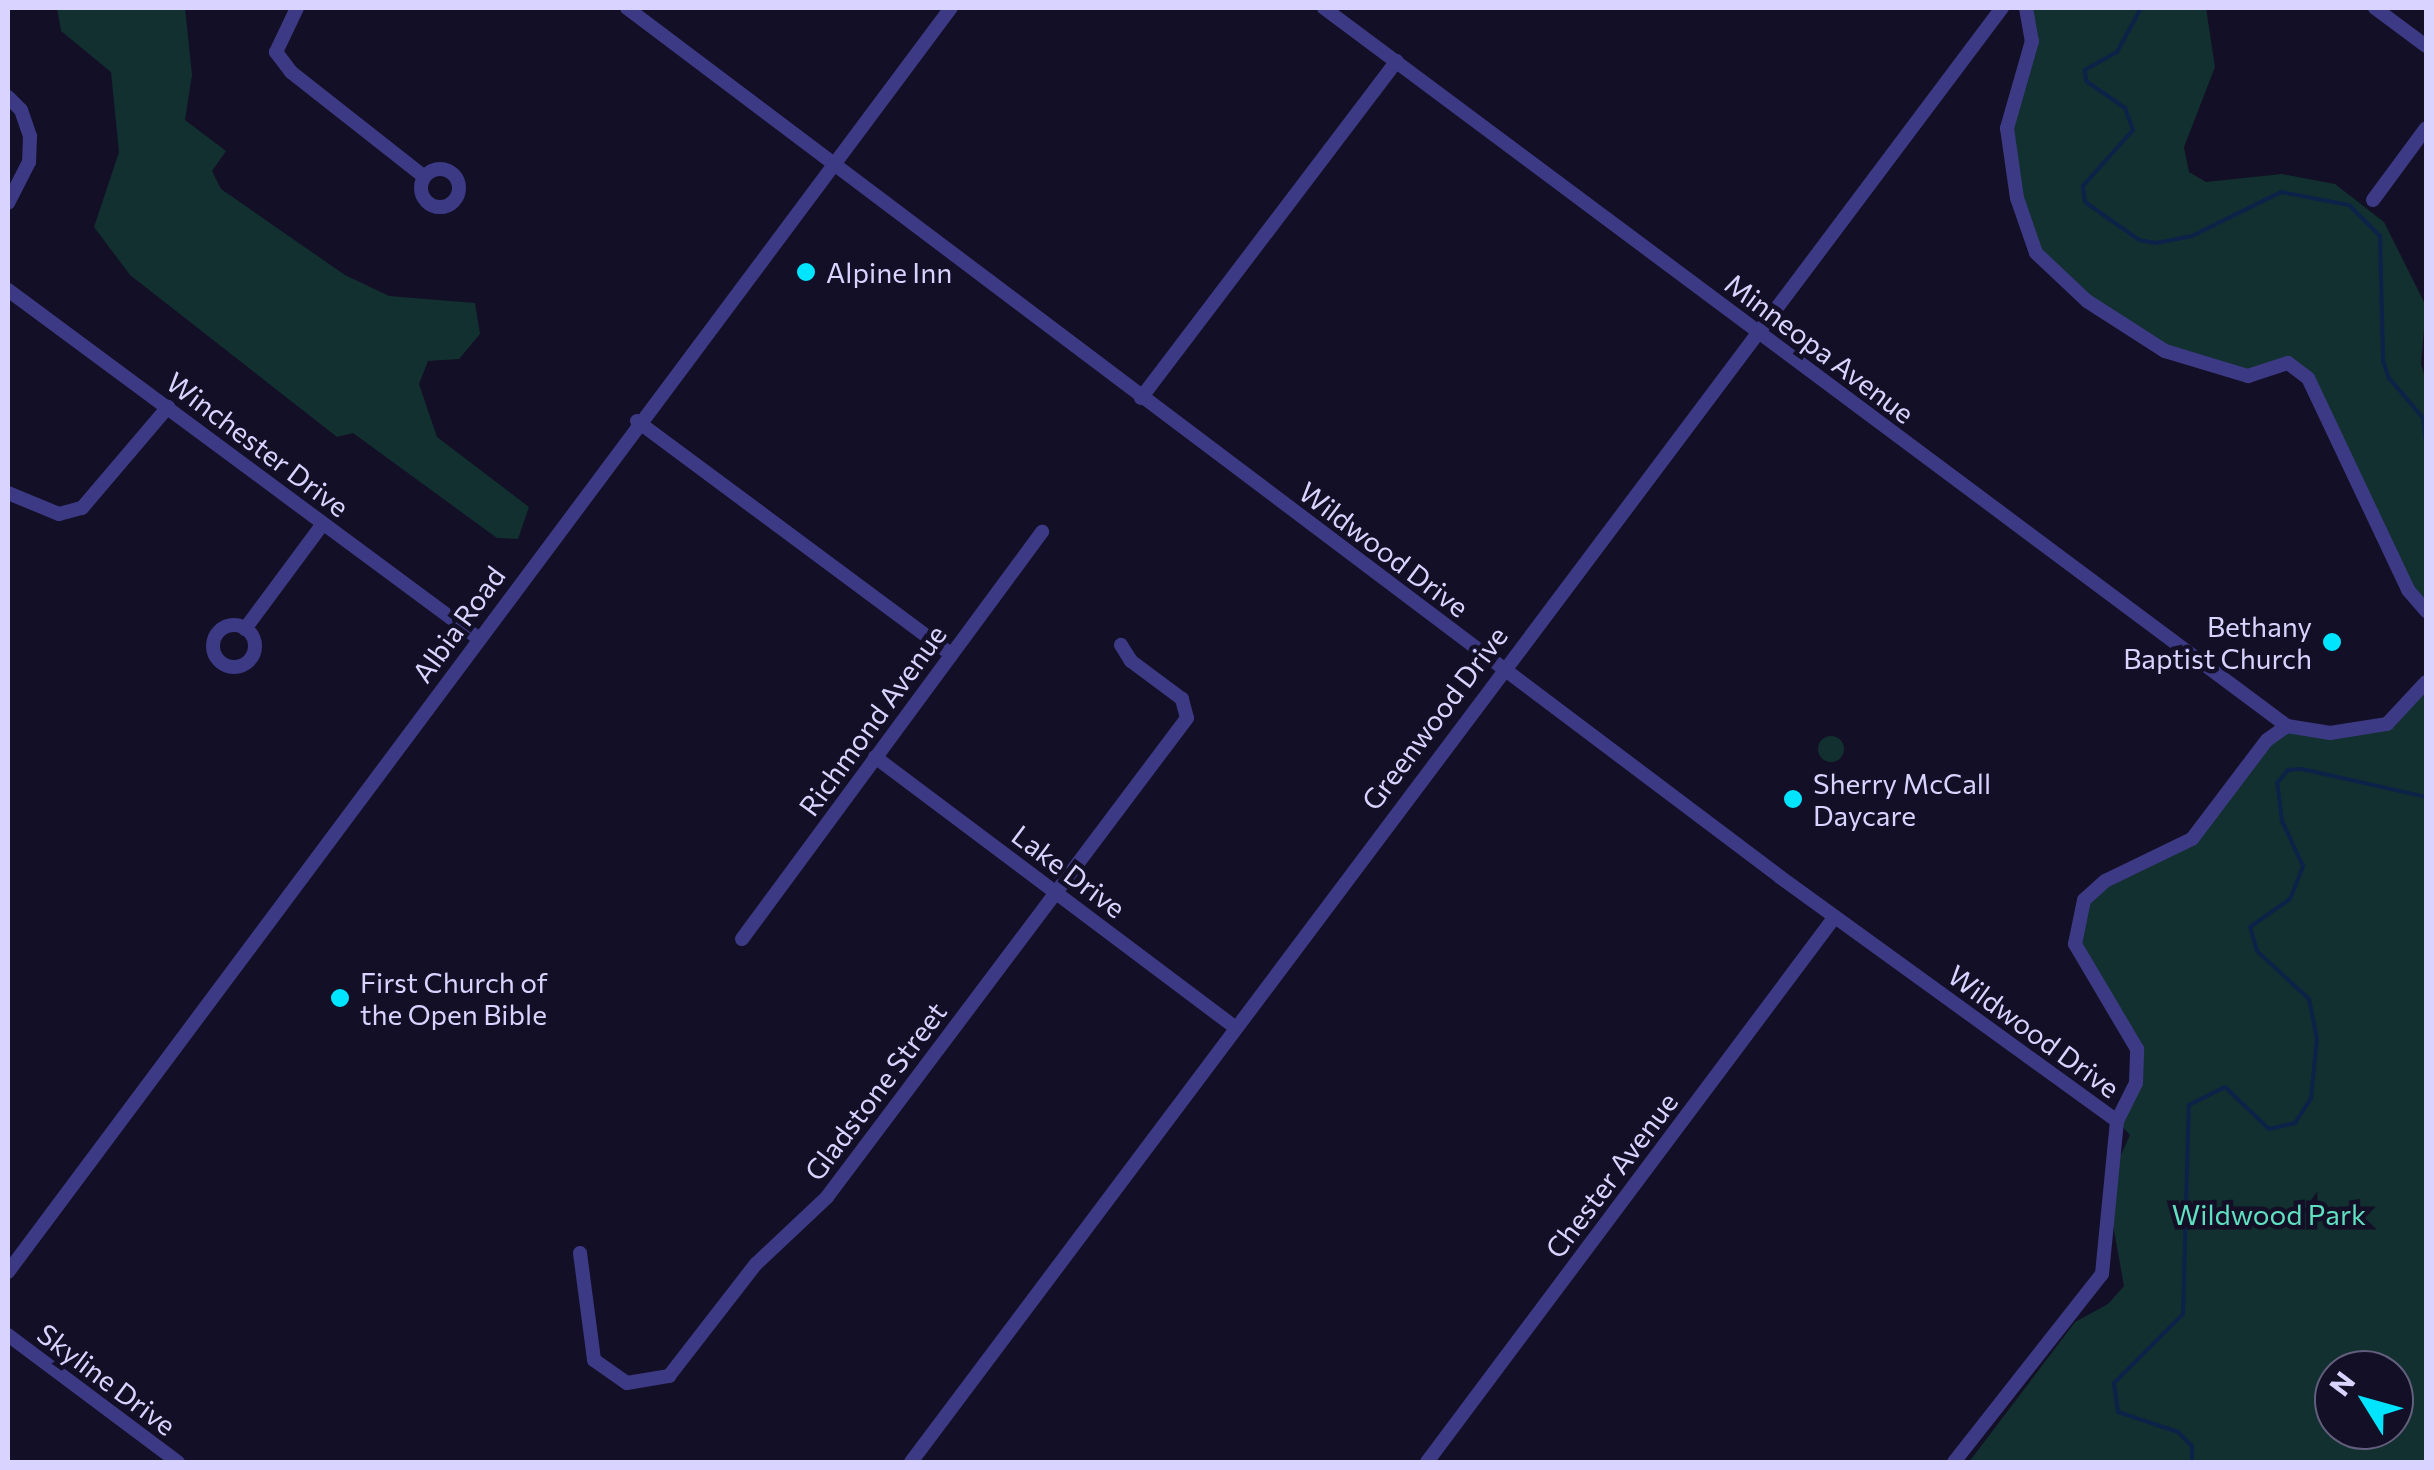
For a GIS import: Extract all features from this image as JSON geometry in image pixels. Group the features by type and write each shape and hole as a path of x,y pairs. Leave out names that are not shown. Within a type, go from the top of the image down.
{"street":[{"path":"296,8 280,32 276,52 312,92 422,175"},
{"name":"Wildwood Drive","path":"627,8 1834,918 2118,1121"},
{"name":"Albia Road","path":"8,1272 637,421 951,8"},
{"name":"Minneopa Avenue","path":"1324,8 2287,726"},
{"name":"Greenwood Drive","path":"911,1462 1233,1026 2002,8"},
{"path":"2026,8 2032,41 2007,128 2017,198 2036,253 2087,301 2165,351 2248,376 2288,362 2308,378 2408,590 2426,612"},
{"path":"2375,8 2426,46"},
{"path":"1142,398 1396,61"},
{"path":"8,97 30,136 29,162 8,203"},
{"path":"2373,200 2426,128"},
{"name":"Winchester Drive","path":"8,290 478,638"},
{"path":"8,493 59,514 82,508 168,407"},
{"path":"637,421 951,654"},
{"path":"245,629 322,525"},
{"name":"Richmond Avenue","path":"742,939 1042,532"},
{"name":"Gladstone Street","path":"580,1253 594,1360 626,1384 669,1376 756,1264 826,1197 1187,718 1182,699 1130,660 1121,645"},
{"path":"1954,1462 2102,1274 2118,1121 2136,1083 2137,1050 2074,944 2077,915 2105,880 2192,840 2267,740 2287,726 2330,732 2387,724 2426,682"},
{"name":"Lake Drive","path":"875,757 1233,1026"},
{"name":"Chester Avenue","path":"1427,1462 1834,918"},
{"name":"Skyline Drive","path":"8,1335 178,1462"}],"green space":[{"path":"57,8 185,8 192,75 185,120 226,151 212,171 221,189 345,275 389,296 475,303 480,334 459,359 428,361 419,384 437,437 529,507 518,539 497,538 353,433 337,437 130,275 94,227 119,152 111,72 61,31"},
{"path":"2026,8 2206,8 2215,67 2184,147 2189,172 2206,182 2282,174 2335,184 2384,222 2426,306 2421,364 2426,381 2426,611 2408,590 2329,412 2288,363 2248,376 2203,365 2124,327 2036,253 2007,128 2032,41"},
{"name":"Wildwood Park","path":"2426,682 2426,1462 1969,1462 2075,1322 2108,1304 2124,1286 2113,1225 2116,1166 2130,1135 2117,1121 2136,1083 2137,1050 2081,958 2084,900 2176,850 2287,726 2330,733 2387,724"},
{"path":"1831,736 1840,740 1844,749 1840,758 1831,762 1822,758 1818,749 1822,740"}],"waterway":[{"path":"2141,8 2117,52 2085,70 2086,81 2125,108 2133,130 2083,186 2085,202 2139,240 2156,243 2192,236 2281,192 2349,205 2380,236 2383,361 2389,378 2423,418 2426,441"},
{"path":"2192,1462 2192,1446 2178,1432 2118,1412 2114,1383 2183,1314 2189,1105 2225,1087 2269,1129 2295,1123 2311,1098 2317,1039 2309,999 2257,951 2250,927 2290,899 2303,866 2282,821 2277,783 2288,770 2302,769 2426,797"}],"place":[{"name":"Alpine Inn","path":"806,272"},
{"name":"Bethany Baptist Church","path":"2332,642"},
{"name":"Sherry McCall Daycare","path":"1793,799"},
{"name":"First Church of the Open Bible","path":"340,998"}]}
